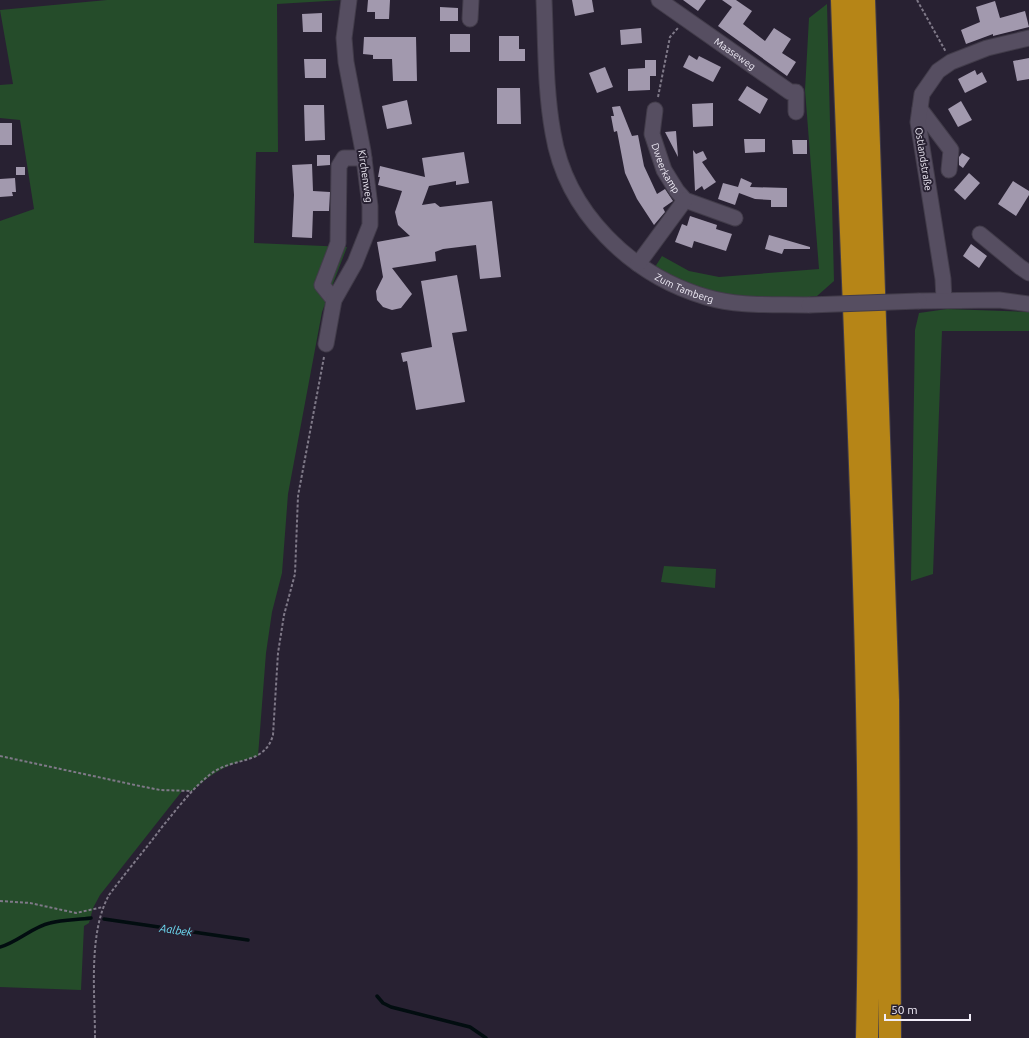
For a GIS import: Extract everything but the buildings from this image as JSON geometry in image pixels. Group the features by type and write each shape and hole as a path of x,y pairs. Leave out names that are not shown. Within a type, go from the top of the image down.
{"highway":[{"path":"842,0 866,707 868,844 867,1038"},
{"path":"864,0 888,700 890,1038"}],"street":[{"name":"Kirchenweg","path":"326,344 334,300 355,263 370,225 370,206 364,158 346,62 344,38 349,0"},
{"path":"470,19 471,0"},
{"name":"Zum Tamberg","path":"544,0 549,98 553,134 560,162 573,192 588,216 613,245 638,264 670,283 707,297 746,304 808,305 944,300 999,300 1029,304"},
{"name":"Maaseweg","path":"659,0 790,92 796,92 796,112"},
{"name":"Ostlandstraße","path":"944,300 944,279 918,122 922,94 938,71 951,62 987,48 1029,38"},
{"path":"920,109 952,150 949,170"},
{"name":"Dweerkamp","path":"655,110 652,134 661,163 684,200 735,218"},
{"path":"334,300 322,285 338,243 340,166 344,158 364,158"},
{"name":"Dweerkamp","path":"638,264 684,200"},
{"path":"980,234 1020,267 1029,272"}],"path":[{"path":"917,0 951,62"},
{"path":"655,110 670,37"},
{"path":"95,1038 96,933 102,907 122,878 192,791 213,773 228,765 258,756 265,752 271,745 273,735 278,653 284,614 295,574 298,496 326,344"},
{"path":"0,756 160,790 192,791"},
{"path":"0,901 30,903 76,913 102,907"}],"green space":[{"path":"107,0 343,0 277,4 278,152 256,152 254,243 347,247 322,312 288,494 282,573 272,612 266,653 258,756 238,762 223,769 208,778 192,791 176,790 182,791 100,895 93,908 89,923 84,926 81,990 0,987 0,221 34,209 20,120 0,118 0,85 13,84 0,10"},
{"path":"827,4 834,281 817,296 793,298 756,298 703,289 655,267 662,256 689,271 719,277 819,269 805,90 809,18"},
{"path":"947,309 1029,312 1029,331 942,331 933,574 911,581 915,330 919,313"},
{"path":"664,566 716,569 715,588 661,582"}],"waterway":[{"name":"Aalbek","path":"0,947 13,942 43,925 60,921 91,918"},
{"name":"Aalbek","path":"104,919 248,940"},
{"name":"Aalbek","path":"377,996 383,1003 391,1007 470,1027 486,1038"}]}
